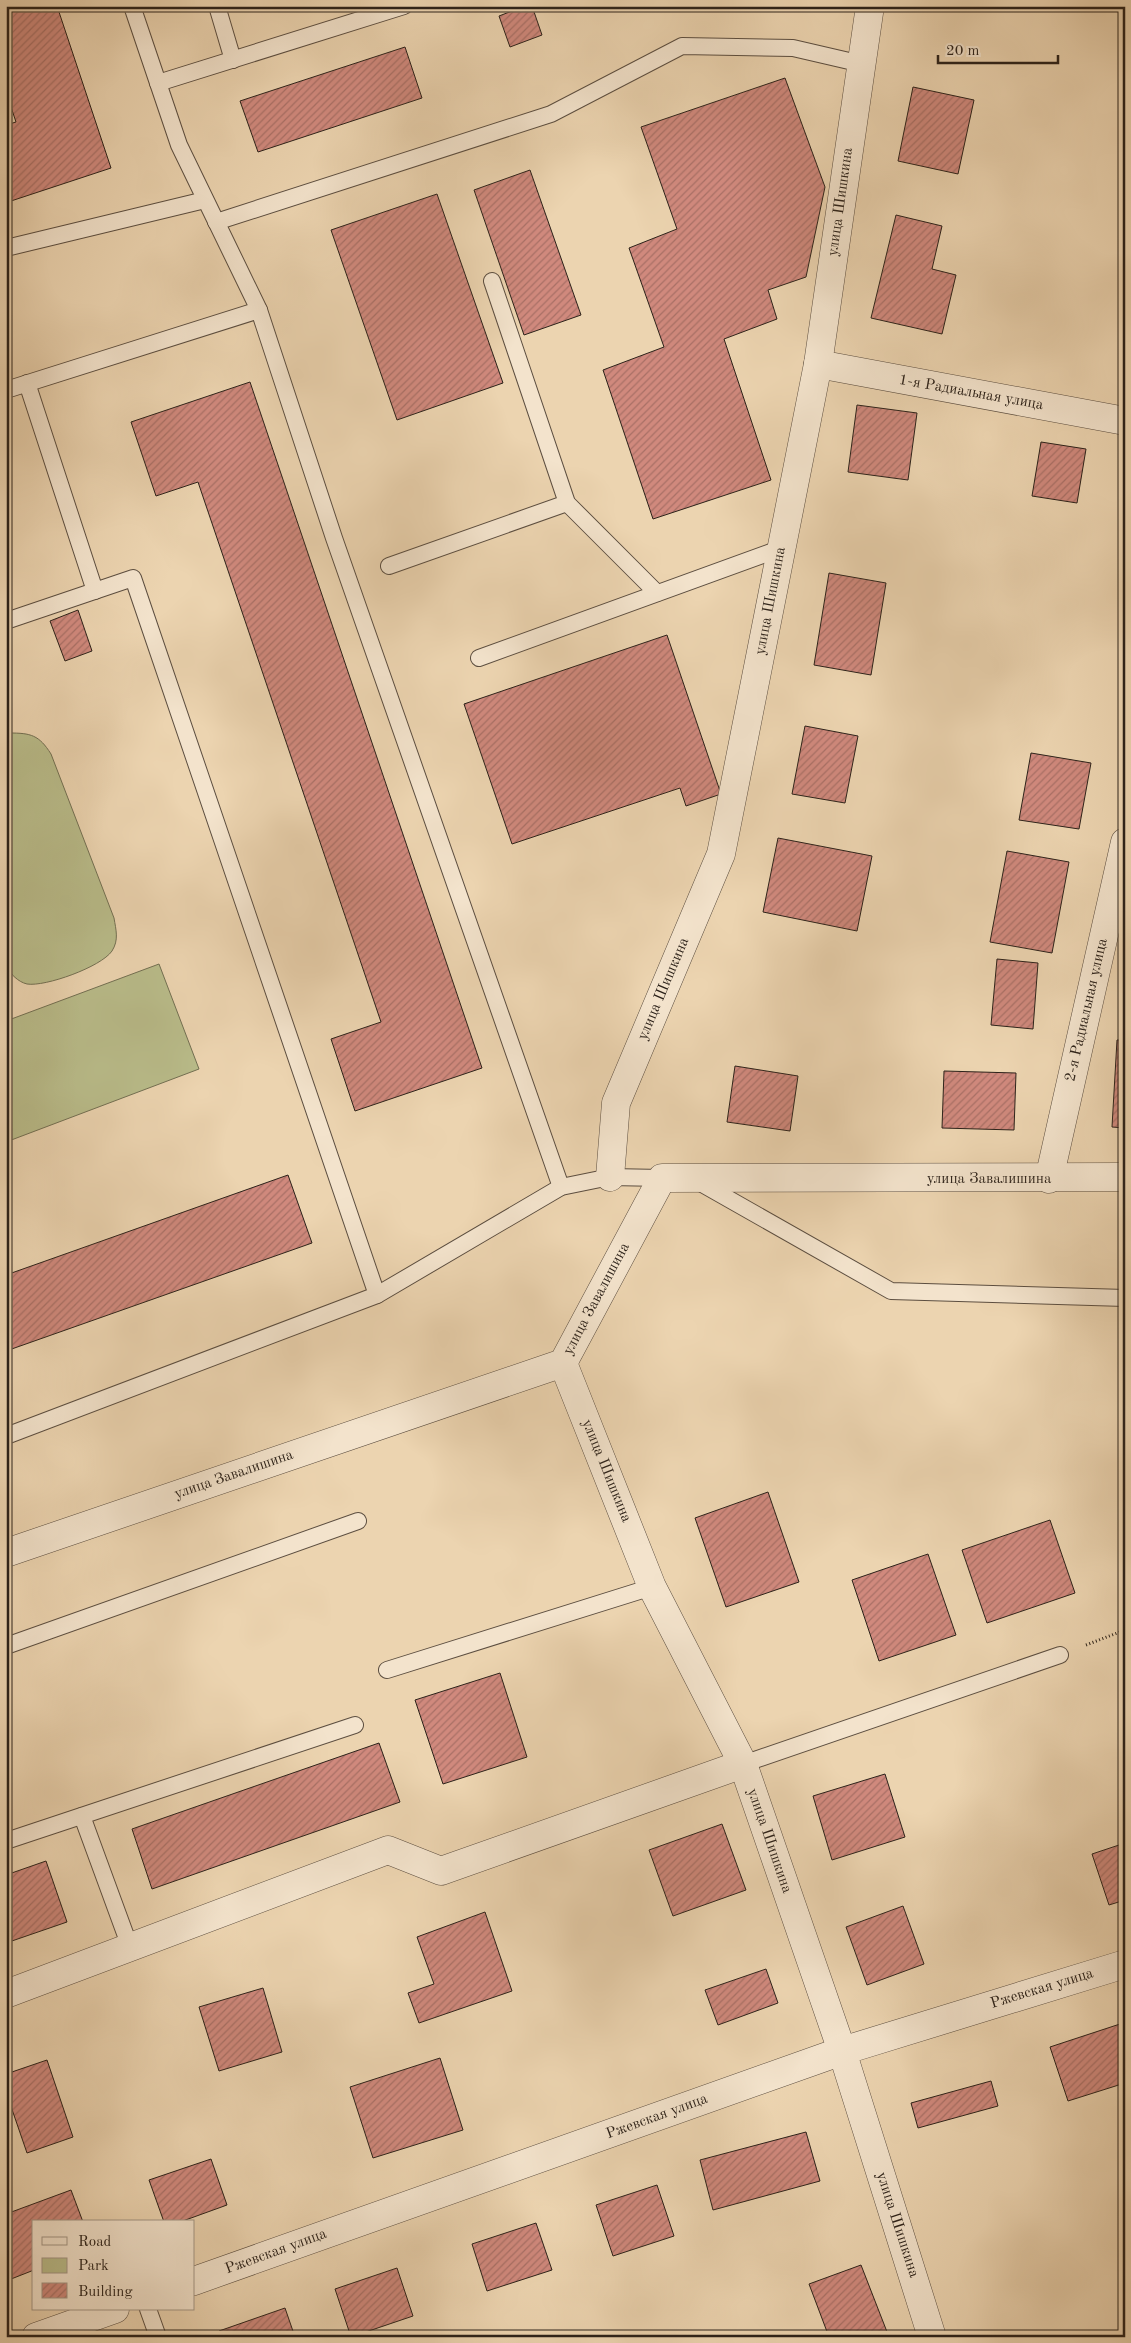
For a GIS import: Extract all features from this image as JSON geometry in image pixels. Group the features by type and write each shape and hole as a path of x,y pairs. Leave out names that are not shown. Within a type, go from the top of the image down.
{"street":[{"name":"улица Шишкина","path":"610,1177 616,1102 721,854 818,364 870,6"},
{"name":"1-я Радиальная улица","path":"818,364 1125,421"},
{"name":"2-я Радиальная улица","path":"1049,1179 1125,842"},
{"name":"улица Завалишина","path":"6,1553 563,1363 662,1178 1125,1178"},
{"name":"улица Шишкина","path":"563,1363 652,1587 743,1764 842,2051 932,2337"},
{"path":"6,1994 388,1850 441,1871 743,1764"},
{"name":"Ржевская улица","path":"195,2281 842,2051 1125,1964"},
{"path":"36,2337 112,2310"}],"lane":[{"path":"132,6 179,145 259,310 334,538 560,1187"},
{"path":"217,6 233,60"},
{"path":"158,83 404,6"},
{"path":"216,222 550,114 682,46 793,48 862,64"},
{"path":"6,248 205,200"},
{"path":"492,281 567,503 658,593"},
{"path":"6,390 259,310"},
{"path":"27,383 96,591"},
{"path":"389,566 567,503"},
{"path":"479,658 782,548"},
{"path":"6,621 133,578 377,1295"},
{"path":"6,1436 377,1295 560,1187 610,1177 662,1178"},
{"path":"693,1178 891,1292 1125,1298"},
{"path":"6,1646 358,1520"},
{"path":"387,1670 652,1587"},
{"path":"743,1764 1060,1655"},
{"path":"6,1842 355,1725"},
{"path":"82,1816 130,1947"},
{"path":"148,2310 158,2337"}],"path":[{"path":"1060,1655 1125,1630"}],"green space":[{"path":"6,734 34,736 51,754 114,918 116,931 116,943 112,951 97,963 72,975 35,984 27,984 21,981 12,975 6,967"},
{"path":"159,964 199,1069 6,1142 6,1021"}],"building":[{"path":"6,6 57,6 111,168 11,201 6,186 6,125 16,122 6,92"},
{"path":"525,6 532,6 542,35 510,47 499,16"},
{"path":"405,47 422,98 258,152 240,101"},
{"path":"785,78 825,187 806,277 768,290 777,319 724,339 771,480 653,519 603,370 664,347 629,248 677,229 641,127"},
{"path":"913,87 974,100 958,174 898,161"},
{"path":"530,170 581,315 524,335 474,190"},
{"path":"437,194 503,383 397,420 331,230"},
{"path":"896,215 942,226 932,269 956,275 942,334 871,318"},
{"path":"250,382 482,1068 355,1111 331,1039 381,1022 198,482 156,496 131,422"},
{"path":"857,405 917,413 908,480 848,472"},
{"path":"1041,442 1086,449 1077,503 1032,496"},
{"path":"829,573 886,583 871,675 814,665"},
{"path":"78,610 92,651 65,661 50,621"},
{"path":"667,635 721,794 686,806 680,788 512,844 464,704"},
{"path":"805,726 858,736 845,803 792,794"},
{"path":"1031,753 1091,763 1079,829 1019,820"},
{"path":"778,838 872,856 857,931 763,912"},
{"path":"1007,851 1069,862 1052,953 990,942"},
{"path":"997,959 1038,963 1033,1029 991,1025"},
{"path":"1117,1040 1125,1040 1125,1128 1112,1127"},
{"path":"735,1066 798,1076 790,1131 727,1122"},
{"path":"944,1071 1016,1073 1014,1130 942,1128"},
{"path":"288,1175 312,1243 6,1351 6,1275"},
{"path":"768,1492 799,1582 726,1607 695,1518"},
{"path":"1050,1520 1075,1593 987,1623 962,1550"},
{"path":"928,1554 956,1635 879,1661 852,1580"},
{"path":"500,1673 527,1757 443,1784 415,1700"},
{"path":"379,1743 400,1802 152,1889 132,1829"},
{"path":"885,1774 905,1837 832,1860 813,1796"},
{"path":"722,1824 746,1890 673,1916 649,1850"},
{"path":"1125,1843 1125,1900 1109,1905 1092,1854"},
{"path":"46,1861 67,1922 6,1943 6,1875"},
{"path":"903,1906 924,1964 867,1985 846,1927"},
{"path":"485,1912 512,1991 419,2023 408,1993 434,1984 417,1937"},
{"path":"766,1969 778,2003 718,2025 705,1990"},
{"path":"263,1988 282,2052 219,2071 199,2007"},
{"path":"1123,2023 1125,2083 1068,2101 1050,2047"},
{"path":"440,2058 463,2130 373,2158 350,2087"},
{"path":"47,2060 73,2137 27,2153 6,2092 6,2074"},
{"path":"991,2081 998,2106 918,2128 911,2103"},
{"path":"806,2132 820,2181 713,2210 700,2160"},
{"path":"211,2159 227,2205 186,2220 163,2220 149,2180"},
{"path":"657,2185 674,2236 613,2256 596,2205"},
{"path":"71,2190 82,2220 32,2220 32,2271 6,2281 6,2214"},
{"path":"536,2223 552,2270 487,2291 472,2244"},
{"path":"861,2265 889,2337 829,2337 809,2284"},
{"path":"397,2268 413,2316 351,2337 335,2289"},
{"path":"285,2308 295,2337 221,2337 219,2331"}]}
